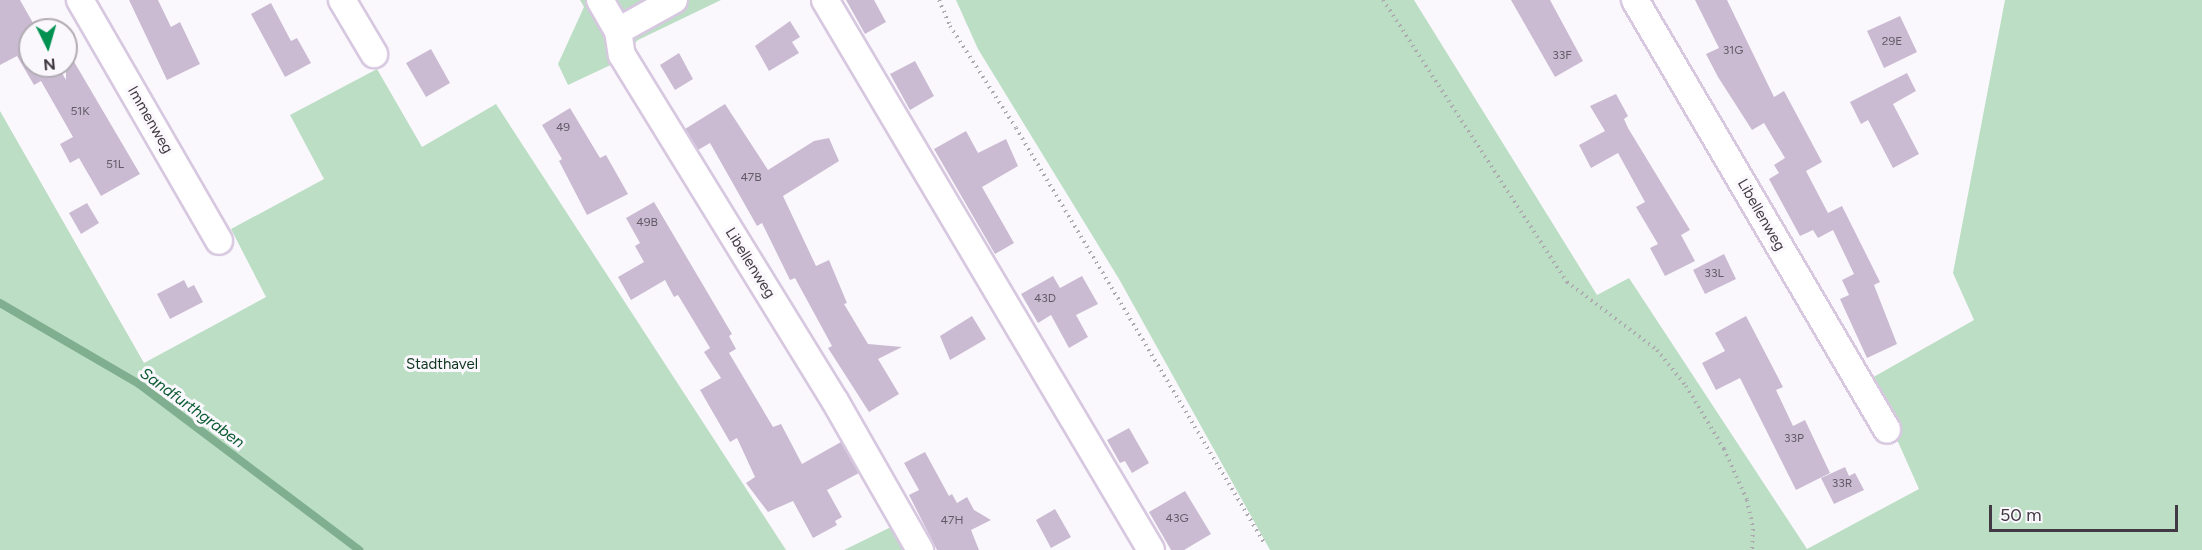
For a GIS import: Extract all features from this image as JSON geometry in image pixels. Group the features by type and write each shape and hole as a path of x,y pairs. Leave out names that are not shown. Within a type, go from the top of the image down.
{"street":[{"name":"Immenweg","path":"80,0 219,241"},
{"path":"342,0 374,54"},
{"path":"600,0 618,31 674,0"},
{"path":"825,0 1151,550"},
{"name":"Libellenweg","path":"1635,0 1887,429"},
{"name":"Libellenweg","path":"618,31 622,55 835,401 920,550"}],"path":[{"path":"939,0 950,26 1016,128 1264,542"},
{"path":"1383,0 1567,282 1590,303 1657,350 1686,386 1724,449 1747,500 1753,529 1752,550"}],"green space":[{"path":"580,0 721,0 638,40 617,62 568,85 558,64 584,7"},
{"path":"956,0 1414,0 1597,295 1629,278 1807,549 1919,489 1870,379 1974,320 1953,273 2005,0 2202,0 2202,550 1270,550 1119,279 978,49"},
{"name":"Stadthavel","path":"377,69 422,147 496,104 786,550 0,550 0,111 144,363 266,297 231,229 324,179 290,115"},
{"path":"891,527 905,550 844,550"}],"building":[{"path":"0,0 20,0 30,18 18,18 18,58 17,56 0,65"},
{"path":"129,0 158,0 171,27 180,22 200,64 167,80"},
{"path":"846,0 874,0 886,22 865,34"},
{"path":"1511,0 1550,0 1583,61 1555,77"},
{"path":"1695,0 1727,0 1774,97 1784,91 1822,162 1806,171 1828,213 1842,206 1880,282 1874,285 1897,344 1867,358 1840,299 1849,295 1842,280 1854,274 1833,230 1818,238 1813,230 1800,236 1769,179 1779,173 1774,165 1785,158 1764,123 1752,130 1718,77 1706,54 1719,48"},
{"path":"271,3 291,41 297,38 311,63 285,77 251,14"},
{"path":"1900,16 1917,52 1884,68 1867,31"},
{"path":"790,21 800,37 792,42 799,53 769,71 755,46"},
{"path":"431,49 450,83 426,97 406,63"},
{"path":"679,53 693,79 675,90 660,65"},
{"path":"915,61 934,96 910,110 890,74"},
{"path":"78,68 140,174 101,196 79,158 70,163 60,144 73,137 41,81 34,85 30,78 65,78 66,80 66,78 78,78"},
{"path":"1907,73 1916,91 1893,104 1919,154 1893,168 1868,120 1861,124 1850,102"},
{"path":"1616,94 1628,116 1624,119 1628,128 1690,230 1681,235 1695,261 1665,276 1650,248 1658,244 1636,207 1645,202 1618,153 1591,168 1579,145 1605,131 1590,106"},
{"path":"725,104 768,170 814,141 829,138 839,161 783,196 816,266 829,260 847,303 844,304 868,344 902,347 878,359 899,394 869,412 828,348 832,346 795,278 790,280 762,223 757,226 710,143 698,150 685,129"},
{"path":"570,108 600,158 606,155 628,194 587,215 559,161 562,159 542,125"},
{"path":"966,131 978,153 1006,139 1018,166 982,187 1014,243 995,254 934,149"},
{"path":"654,202 732,334 729,336 736,349 729,353 773,427 781,424 802,464 841,442 859,473 827,490 842,517 835,521 837,525 813,538 793,501 768,512 746,483 755,477 737,438 730,442 700,390 721,378 704,352 710,348 678,295 674,297 665,280 631,300 618,277 644,262 635,246 640,243 626,218"},
{"path":"87,203 99,223 81,234 69,213"},
{"path":"1724,254 1736,279 1705,294 1693,270"},
{"path":"1053,276 1060,288 1082,276 1098,304 1076,315 1088,337 1069,348 1051,315 1038,323 1021,294"},
{"path":"184,280 188,288 194,285 203,302 170,319 157,294"},
{"path":"972,316 986,339 950,360 940,336"},
{"path":"1746,316 1783,387 1776,390 1793,426 1805,420 1830,473 1796,490 1740,378 1716,390 1702,363 1725,351 1715,333"},
{"path":"1129,428 1149,463 1132,473 1125,461 1120,463 1107,440"},
{"path":"925,452 949,496 952,494 957,503 967,497 974,510 991,520 971,530 979,550 937,550 909,495 919,490 904,463"},
{"path":"1845,467 1849,476 1855,473 1864,490 1834,504 1821,478"},
{"path":"1185,491 1211,534 1184,550 1171,550 1149,512"},
{"path":"1055,509 1071,537 1051,548 1036,520"}],"waterway":[{"name":"Sandfurthgraben","path":"0,303 139,384 359,550"}]}
